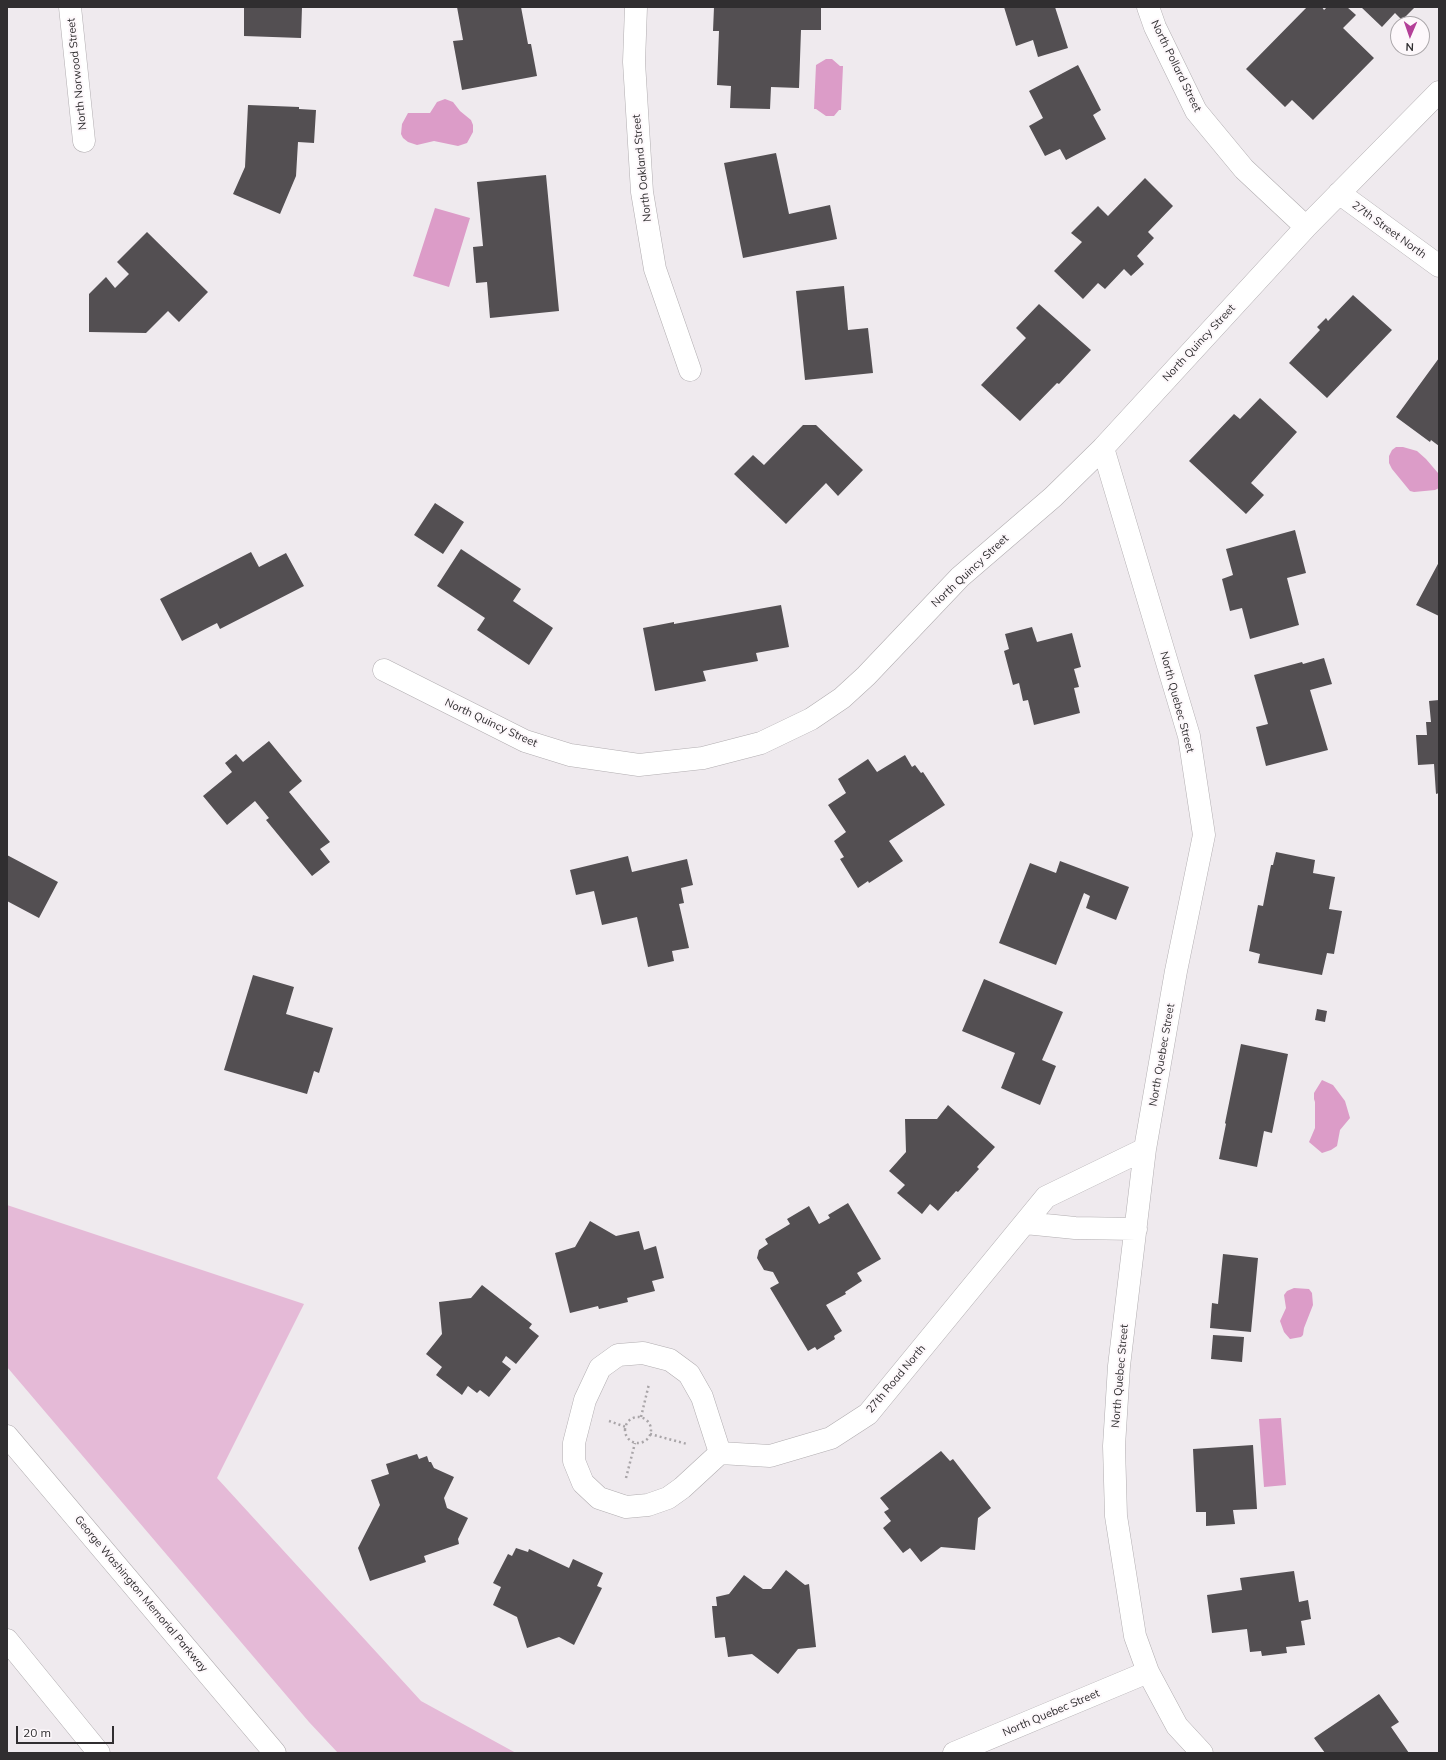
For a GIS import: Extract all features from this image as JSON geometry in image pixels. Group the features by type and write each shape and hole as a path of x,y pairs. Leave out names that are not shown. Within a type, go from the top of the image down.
{"main road":[{"name":"North Norwood Street","path":"70,7 84,141"},
{"name":"North Oakland Street","path":"636,7 634,62 642,192 655,269 690,370"},
{"name":"North Pollard Street","path":"1148,7 1155,27 1196,111 1244,169 1306,227"},
{"name":"North Quincy Street","path":"384,670 525,741 570,755 639,765 703,758 761,743 811,719 842,698 866,676 960,577 1053,497 1103,448 1306,227 1439,92"},
{"name":"27th Street North","path":"1339,193 1439,266"},
{"name":"North Quebec Street","path":"1103,448 1188,736 1204,835 1176,971 1145,1149 1119,1366 1114,1446 1116,1516 1135,1636 1148,1672 1177,1726 1202,1753"},
{"name":"27th Road North","path":"720,1453 770,1456 831,1438 868,1414 1046,1197 1145,1149"},
{"path":"1025,1223 1075,1228 1136,1230"},
{"path":"643,1353 670,1360 690,1374 702,1397 720,1453 682,1488 668,1498 648,1505 626,1507 599,1498 583,1484 574,1461 574,1443 585,1400 600,1368 618,1355 643,1353"},
{"name":"George Washington Memorial Parkway","path":"7,1436 276,1753"},
{"path":"7,1640 99,1753"},
{"name":"North Quebec Street","path":"954,1753 1148,1672"}],"path":[{"path":"641,1417 656,1356"},
{"path":"641,1417 648,1422 651,1429 650,1437 644,1443 635,1443 628,1439 625,1432 626,1424 633,1418 641,1417"},
{"path":"620,1505 635,1443"}],"shaded area":[{"path":"826,59 832,59 840,66 843,66 841,110 839,110 834,116 826,116 814,109 816,65"},
{"path":"445,99 453,102 460,111 471,120 473,132 467,143 458,146 434,141 417,145 408,142 403,138 401,134 402,124 408,113 430,113 437,102"},
{"path":"435,208 470,218 449,287 413,276"},
{"path":"1396,447 1403,447 1417,451 1426,459 1438,473 1439,488 1435,490 1410,491 1389,463 1389,456 1392,450"},
{"path":"1322,1080 1333,1085 1345,1101 1350,1118 1340,1130 1337,1146 1322,1153 1309,1142 1315,1128 1314,1093"},
{"path":"7,1205 304,1304 217,1478 421,1701 516,1753 338,1753 309,1722 7,1367"},
{"path":"1294,1288 1309,1289 1312,1293 1313,1305 1304,1328 1303,1335 1301,1337 1290,1339 1284,1332 1280,1321 1286,1308 1284,1295 1287,1291"},
{"path":"1281,1418 1286,1485 1264,1487 1259,1419"}],"building":[{"path":"244,7 302,7 301,38 244,36"},
{"path":"457,7 521,7 528,44 531,44 537,76 462,90 453,41 463,40"},
{"path":"714,7 821,7 821,30 801,30 799,88 771,87 770,109 730,108 731,86 717,85 719,31 713,31"},
{"path":"1004,7 1055,7 1068,48 1038,57 1033,40 1016,46"},
{"path":"1307,7 1322,7 1324,10 1327,7 1347,7 1356,15 1343,28 1374,58 1313,120 1292,100 1285,107 1246,69"},
{"path":"1361,7 1415,7 1406,16 1398,16 1395,13 1390,16 1390,18 1382,27"},
{"path":"1078,65 1101,110 1093,115 1106,139 1066,160 1060,149 1045,156 1029,126 1043,118 1029,91"},
{"path":"248,105 299,107 299,109 316,110 314,143 298,142 296,176 280,214 233,194 245,167"},
{"path":"776,153 789,214 830,205 837,239 743,258 724,163"},
{"path":"546,175 559,311 490,318 487,282 476,283 473,247 483,246 477,182"},
{"path":"1145,178 1173,206 1148,232 1154,238 1137,256 1144,264 1131,276 1124,269 1105,289 1098,283 1083,299 1054,271 1082,242 1071,233 1098,206 1108,216"},
{"path":"147,232 208,292 179,322 168,311 146,333 89,332 89,294 106,277 115,288 129,274 117,262"},
{"path":"844,286 848,330 868,328 873,373 805,380 796,291"},
{"path":"1353,295 1392,330 1327,398 1289,363 1320,330 1317,327 1326,318 1328,321"},
{"path":"1039,304 1091,350 1059,384 1057,383 1020,421 981,385 1026,338 1016,328"},
{"path":"1439,358 1439,446 1431,440 1430,442 1396,417"},
{"path":"1260,398 1297,432 1251,483 1264,495 1246,514 1189,461 1234,414 1240,419"},
{"path":"803,425 816,425 863,470 838,496 826,483 786,524 734,474 753,455 764,465"},
{"path":"435,503 464,522 443,554 414,535"},
{"path":"1295,530 1306,573 1287,578 1299,625 1250,639 1242,608 1230,611 1222,579 1233,575 1226,549"},
{"path":"461,549 521,589 513,601 553,628 529,665 477,630 485,618 437,586"},
{"path":"251,552 259,567 286,553 304,586 220,629 217,623 182,641 160,599"},
{"path":"1439,562 1439,616 1416,605"},
{"path":"781,605 789,647 756,653 758,661 703,671 706,681 655,691 643,628"},
{"path":"1032,627 1037,642 1072,633 1081,667 1074,669 1079,687 1074,688 1080,713 1034,725 1028,700 1023,701 1019,683 1013,685 1004,651 1009,649 1005,634"},
{"path":"1324,658 1332,684 1310,690 1328,750 1266,766 1256,727 1268,724 1254,675 1302,662 1303,664"},
{"path":"1439,700 1439,793 1436,794 1434,764 1418,765 1416,735 1427,735 1426,722 1431,722 1429,701"},
{"path":"269,741 302,781 289,792 330,842 320,849 330,862 312,876 266,820 269,818 255,801 227,825 203,796 232,772 225,763 236,754 243,762"},
{"path":"905,755 912,767 915,765 921,773 923,772 945,805 889,841 903,861 869,883 868,881 858,888 840,859 844,857 834,841 846,832 828,805 846,793 838,779 868,759 877,772"},
{"path":"1276,852 1315,860 1313,873 1335,877 1329,909 1342,911 1334,954 1327,953 1322,975 1258,963 1260,954 1249,951 1258,905 1263,906 1271,865 1273,865"},
{"path":"7,855 58,882 39,918 7,901"},
{"path":"628,856 632,872 687,859 693,885 681,888 684,903 679,904 689,948 672,951 674,961 648,967 637,917 602,925 594,891 576,895 570,870"},
{"path":"1060,861 1129,887 1116,920 1086,908 1090,896 1084,893 1056,965 999,943 1030,863 1056,873"},
{"path":"253,975 294,987 286,1014 333,1028 319,1073 314,1071 307,1094 224,1070"},
{"path":"984,979 1063,1012 1042,1060 1056,1066 1040,1105 1001,1088 1015,1053 962,1031"},
{"path":"1317,1009 1327,1011 1325,1022 1315,1020"},
{"path":"1241,1044 1288,1054 1272,1133 1264,1131 1257,1167 1219,1159"},
{"path":"948,1105 995,1147 977,1167 979,1169 938,1211 930,1204 922,1214 897,1193 905,1185 889,1171 906,1152 905,1119 937,1119"},
{"path":"848,1203 881,1259 857,1273 862,1281 845,1292 846,1294 826,1305 842,1331 834,1336 835,1339 817,1350 815,1347 808,1351 770,1288 779,1283 773,1272 764,1270 757,1258 759,1250 768,1244 765,1239 790,1224 787,1219 809,1206 819,1224 830,1218 828,1215"},
{"path":"590,1221 616,1236 639,1231 644,1250 656,1246 664,1278 652,1281 655,1291 627,1298 628,1302 599,1309 598,1306 570,1313 555,1253 575,1247"},
{"path":"1223,1254 1258,1258 1251,1332 1210,1328 1212,1303 1218,1304"},
{"path":"482,1285 532,1324 529,1328 539,1336 516,1364 506,1356 502,1362 511,1369 489,1397 480,1390 477,1393 468,1386 462,1395 436,1375 442,1367 426,1354 442,1334 439,1302 471,1298"},
{"path":"1213,1335 1244,1337 1242,1362 1211,1359"},
{"path":"1253,1445 1257,1509 1233,1510 1235,1524 1206,1526 1206,1512 1196,1512 1193,1449"},
{"path":"941,1451 950,1461 953,1459 991,1508 978,1518 975,1550 941,1547 921,1562 910,1548 903,1553 883,1528 891,1521 884,1512 889,1509 880,1498"},
{"path":"417,1454 419,1459 427,1456 429,1462 431,1462 434,1468 454,1477 444,1498 447,1508 468,1518 458,1539 459,1544 424,1556 426,1562 370,1581 358,1548 380,1505 371,1480 389,1474 386,1464"},
{"path":"516,1548 528,1552 529,1549 569,1568 573,1559 603,1573 597,1586 602,1588 574,1645 559,1637 527,1648 517,1617 493,1605 501,1587 493,1583 508,1554 512,1556"},
{"path":"786,1570 805,1585 809,1584 816,1647 798,1649 778,1674 752,1654 728,1657 725,1637 715,1638 712,1606 717,1606 716,1597 729,1594 744,1575 763,1589 771,1589"},
{"path":"1294,1571 1299,1602 1308,1600 1311,1619 1301,1621 1305,1645 1286,1647 1287,1653 1262,1656 1261,1651 1250,1652 1247,1629 1212,1633 1207,1595 1242,1590 1240,1578"},
{"path":"1379,1694 1399,1722 1391,1727 1409,1753 1325,1753 1314,1738"}]}
